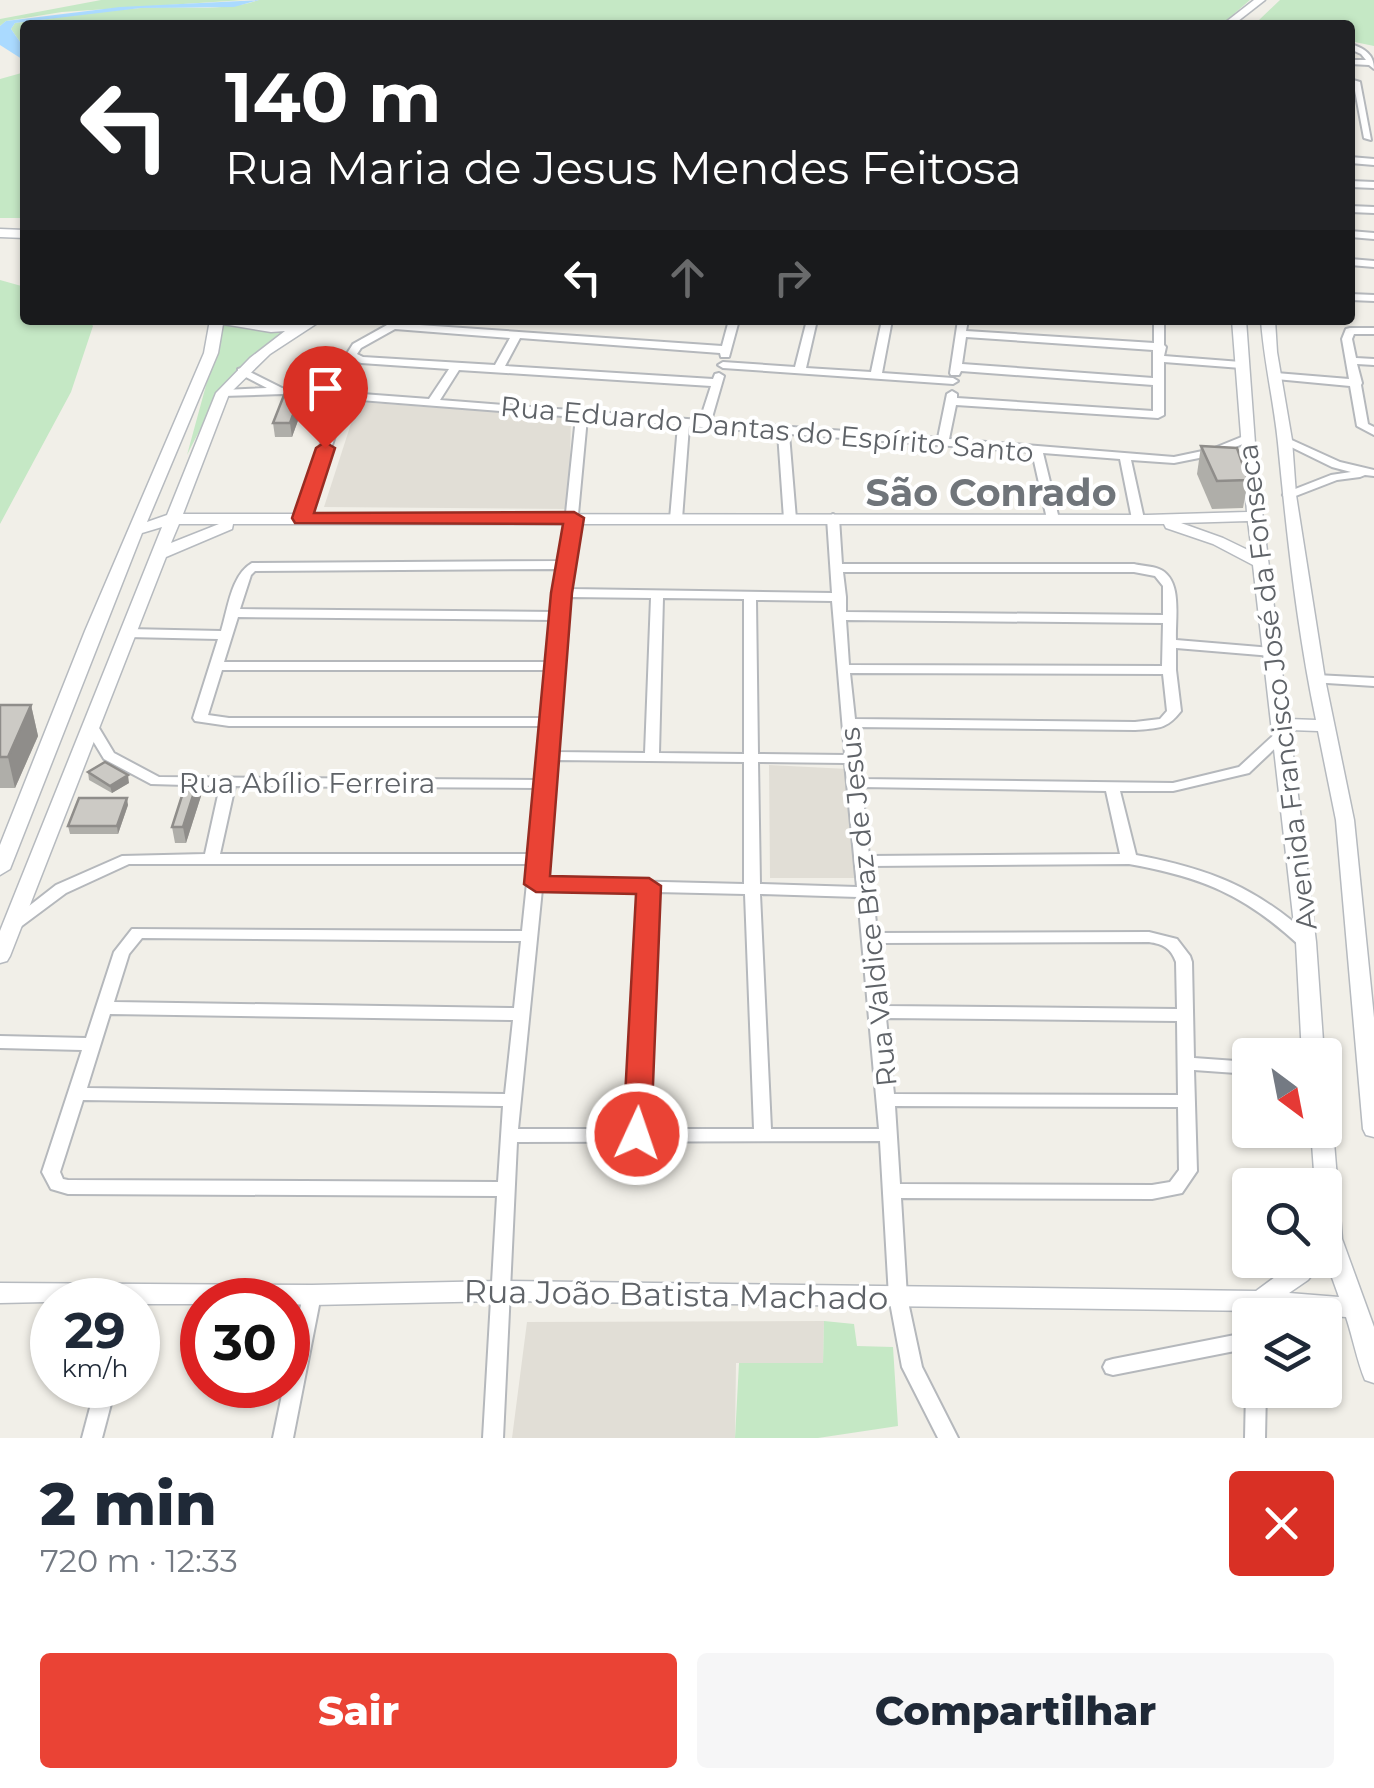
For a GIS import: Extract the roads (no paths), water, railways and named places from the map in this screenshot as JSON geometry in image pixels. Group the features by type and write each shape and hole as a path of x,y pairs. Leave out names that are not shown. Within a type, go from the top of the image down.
{"main road":[{"path":"1234,20 1260,0"},
{"path":"0,869 219,325"},
{"path":"252,325 299,326"},
{"name":"Avenida Francisco José da Fonseca","path":"1268,325 1316,679 1345,820 1366,959 1374,1125"},
{"path":"0,956 223,392 242,371 299,326"},
{"path":"1240,343 1270,347"},
{"name":"Avenida Francisco José da Fonseca","path":"1240,343 1250,470 1306,942 1313,1038"},
{"path":"137,530 171,519 1142,520 1257,516"},
{"path":"158,554 200,534 247,520"},
{"path":"1142,520 1202,534 1260,562"},
{"path":"1282,729 1326,726"},
{"path":"1268,1298 1295,1278"},
{"path":"1341,1278 1370,1350 1374,1373"},
{"name":"Rua João Batista Machado","path":"160,1297 500,1291 1232,1305"},
{"name":"Rua João Batista Machado","path":"0,1292 30,1293"},
{"name":"Rua João Batista Machado","path":"1342,1308 1352,1308"}],"street":[{"path":"1355,48 1364,52 1372,65"},
{"path":"1355,87 1371,138"},
{"path":"395,325 357,346 351,356 360,360 717,383"},
{"path":"419,325 727,350"},
{"path":"706,423 733,325"},
{"path":"800,370 811,325"},
{"path":"876,376 887,325"},
{"path":"943,442 963,325"},
{"path":"952,401 1152,416 1161,412 1159,325"},
{"path":"1374,331 1347,334 1363,426 1374,432"},
{"path":"961,334 1161,353 1240,343"},
{"path":"499,368 517,335"},
{"path":"1353,361 1374,362"},
{"path":"434,402 456,366"},
{"path":"723,366 953,382"},
{"path":"956,367 1158,382"},
{"name":"Rua Eduardo Dantas do Espírito Santo","path":"242,371 282,391"},
{"path":"1276,376 1357,383"},
{"name":"Rua Eduardo Dantas do Espírito Santo","path":"223,392 282,391 1174,460 1215,452 1248,438"},
{"path":"1360,396 1374,397"},
{"path":"302,518 342,397"},
{"path":"492,1438 510,1136 582,415"},
{"path":"676,518 684,422"},
{"path":"784,431 790,519"},
{"path":"1286,440 1336,464 1372,473"},
{"path":"1037,450 1053,518"},
{"path":"1125,457 1142,520"},
{"path":"1174,460 1212,465"},
{"path":"1231,468 1250,470"},
{"path":"1289,495 1335,477 1372,473"},
{"name":"Rua Valdice Braz de Jesus","path":"833,518 843,668 886,1100 898,1297 912,1368 948,1438"},
{"path":"550,722 200,718 246,572 258,566 565,565"},
{"path":"837,568 1147,569 1167,580 1172,718 1156,725 850,723"},
{"path":"562,593 840,597"},
{"path":"652,756 657,596"},
{"path":"750,597 752,889 763,1137"},
{"path":"232,613 560,616"},
{"path":"841,616 1167,619"},
{"path":"128,633 224,634"},
{"path":"1168,643 1272,652"},
{"path":"215,666 555,666"},
{"path":"843,668 1169,670"},
{"path":"1316,679 1374,682"},
{"name":"Rua Abílio Ferreira","path":"90,726 108,756 156,781 546,784"},
{"path":"856,784 1173,786 1244,770 1282,729"},
{"path":"548,756 854,759"},
{"path":"212,856 228,783"},
{"path":"1112,786 1129,859"},
{"path":"13,924 61,889 128,859 540,859"},
{"path":"862,861 1129,859 1171,866 1226,882 1277,914 1306,942"},
{"path":"536,884 864,892"},
{"path":"637,1134 649,886"},
{"path":"506,1189 62,1186 54,1181 52,1167 125,944 138,933 530,936"},
{"path":"868,938 1168,940 1182,952 1184,962 1188,1171 1176,1188 1152,1192 892,1191"},
{"path":"106,1008 523,1014"},
{"path":"878,1012 1184,1016"},
{"path":"0,1042 92,1044"},
{"path":"1186,1062 1232,1066"},
{"path":"78,1094 514,1100"},
{"path":"886,1100 1185,1101"},
{"path":"510,1136 886,1135"},
{"path":"283,1438 312,1295"},
{"path":"1113,1366 1232,1343"},
{"path":"92,1438 100,1408"},
{"path":"1256,1408 1256,1438"}],"water":[{"path":"259,0 234,7 141,8 20,20 11,29 20,42 20,58 0,45 0,26 6,21 120,7"}],"district":[{"name":"São Conrado","path":"991,493"}]}
